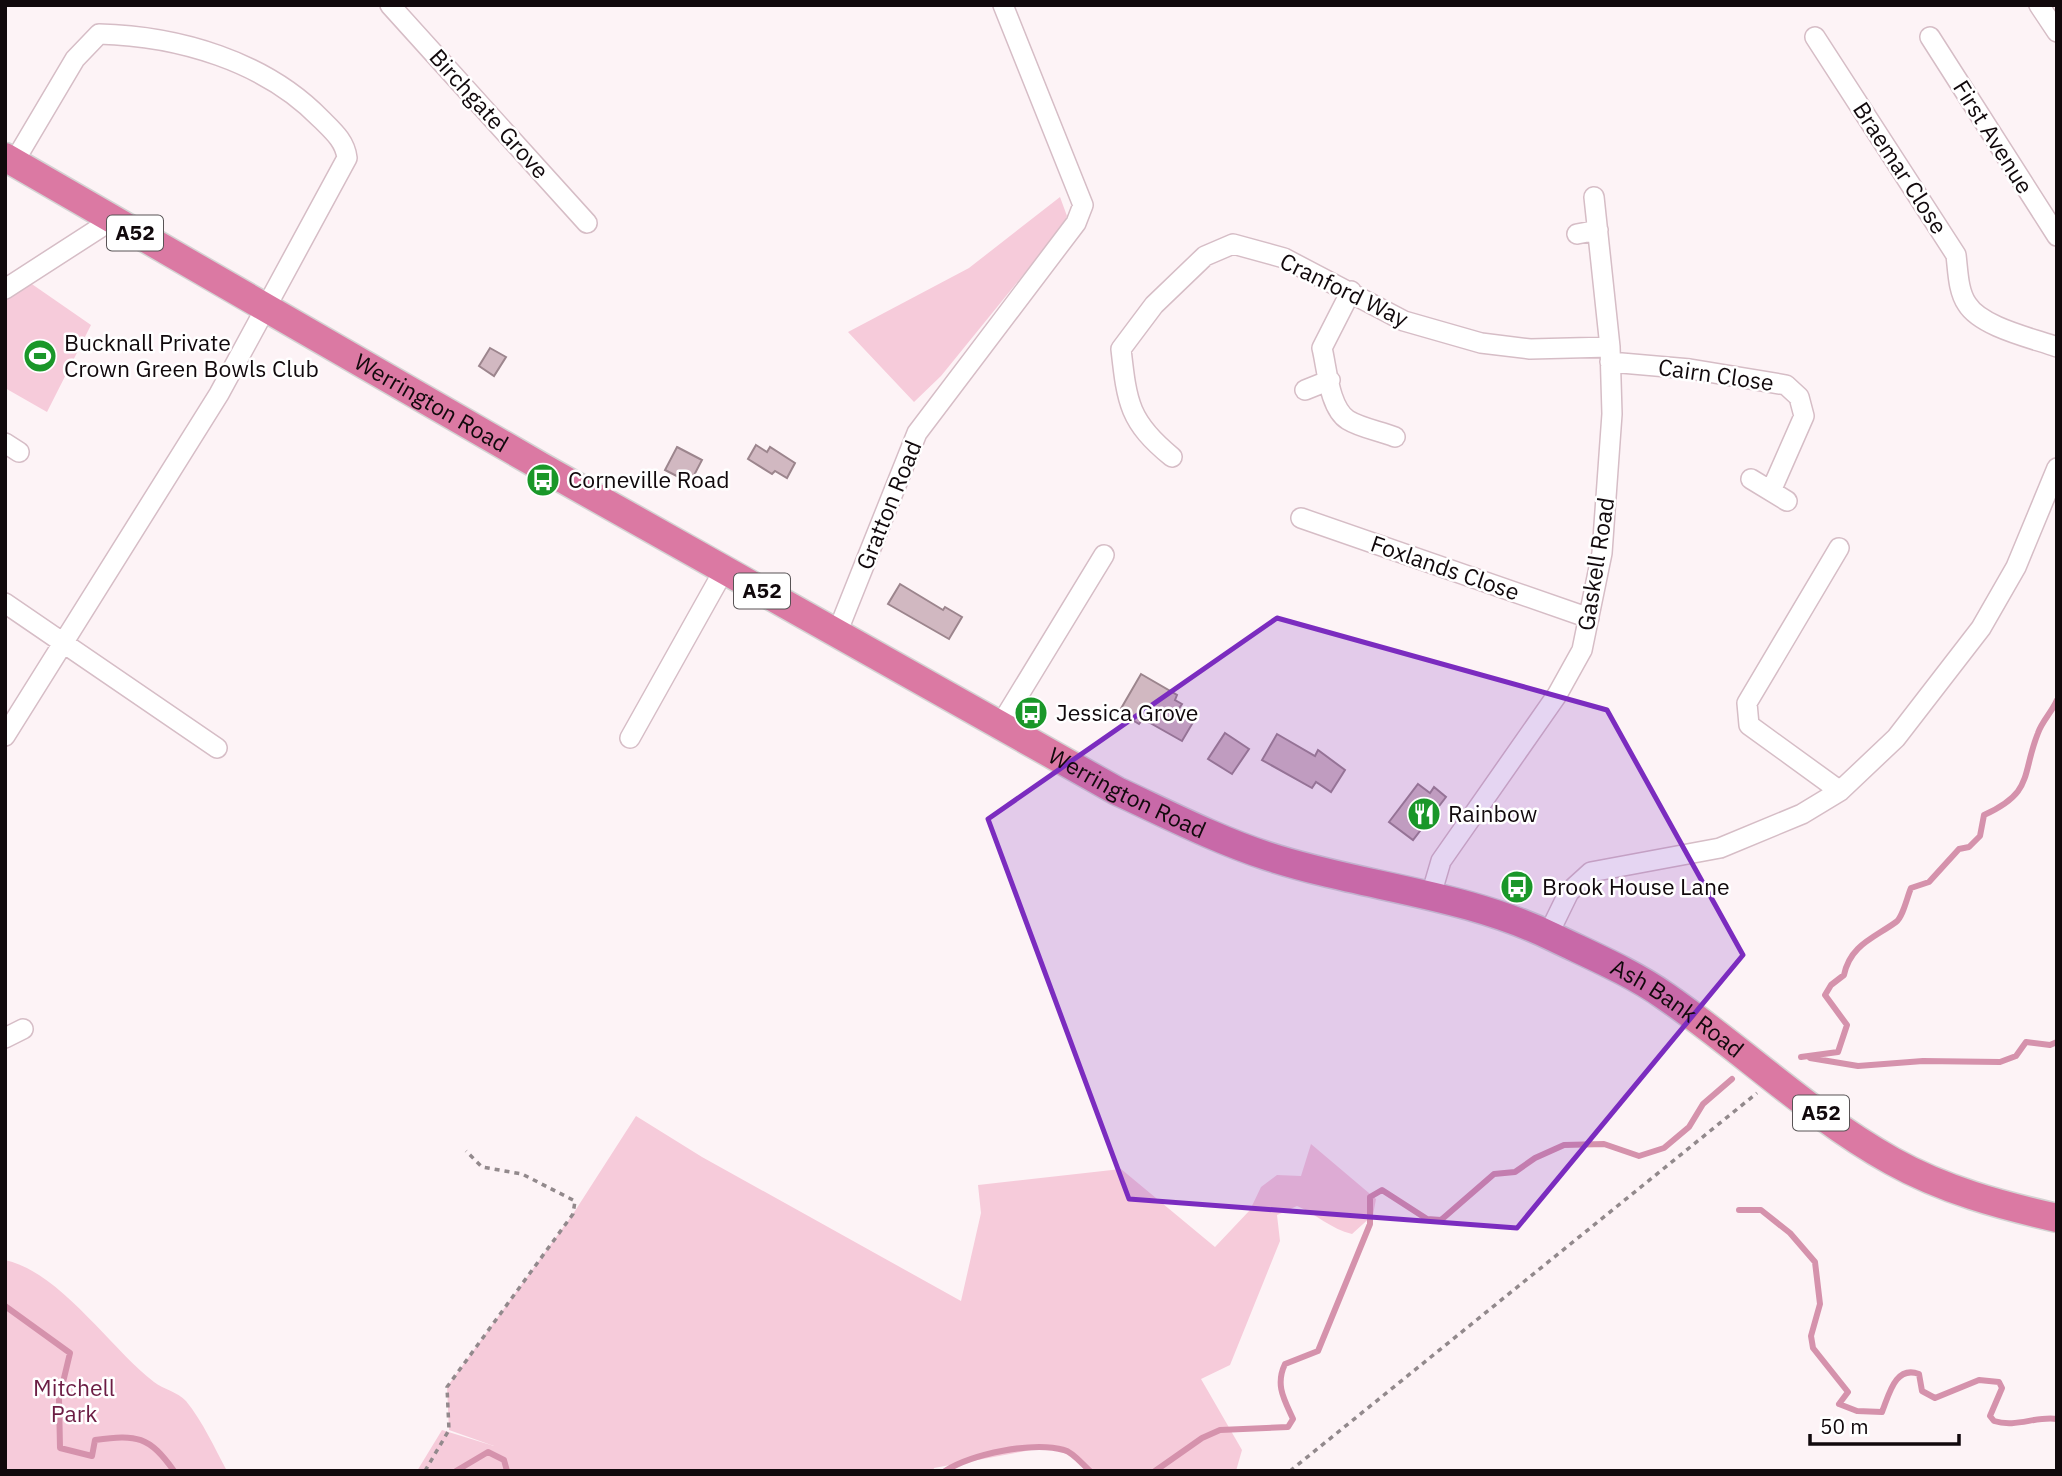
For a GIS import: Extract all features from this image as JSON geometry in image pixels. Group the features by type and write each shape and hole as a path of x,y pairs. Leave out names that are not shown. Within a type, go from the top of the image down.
{"highway":[{"name":"Werrington Road","path":"10,160 724,570 1117,791 1203,832 1268,857"},
{"name":"Ash Bank Road","path":"1268,857 1431,895 1548,935 1663,995 1891,1161 1935,1183 1988,1202 2057,1218"}],"street":[{"name":"Birchgate Grove","path":"390,5 587,223"},
{"name":"Gratton Road","path":"837,633 918,433 1076,223 1083,205 1003,5"},
{"path":"2039,5 2057,32"},
{"path":"5,736 219,394 347,158 346,147 327,124 311,108 270,79 220,56 160,39 99,34 75,59 10,160"},
{"name":"Braemar Close","path":"1815,37 1956,255 1960,286 1967,305 1983,320 2057,347"},
{"name":"First Avenue","path":"1930,37 2057,236"},
{"name":"Gaskell Road","path":"1431,895 1441,861 1557,695 1582,650 1604,531 1612,414 1610,355 1594,197"},
{"path":"5,289 112,220"},
{"path":"1577,234 1598,230"},
{"name":"Cranford Way","path":"1172,457 1151,440 1132,414 1121,349 1154,305 1205,256 1233,244 1284,258 1404,321 1481,343 1610,355"},
{"path":"1351,291 1322,348 1335,401 1339,411 1348,419 1395,437"},
{"name":"Cairn Close","path":"1610,355 1786,385 1799,397 1804,416 1779,496 1751,479"},
{"path":"1305,390 1330,380"},
{"path":"1548,935 1569,892 1579,879 1591,872 1720,848 1802,814 1840,791 1896,738 1981,628 2016,567 2057,468"},
{"name":"Foxlands Close","path":"1301,518 1589,618"},
{"path":"1839,548 1747,703 1749,725 1840,791"},
{"path":"1001,724 1104,555"},
{"path":"630,738 724,570"},
{"path":"5,603 217,748"},
{"path":"5,1038 23,1029"}],"path":[{"path":"1290,1471 1776,1078"},
{"path":"425,1471 449,1430 447,1387 573,1214 575,1201 522,1174 482,1167 466,1151"}],"highlighted area":[{"path":"1277,618 1607,710 1743,955 1517,1228 1129,1199 988,819"}],"green space":[{"path":"1060,197 1067,216 1063,226 941,376 914,402 848,332 969,268"},
{"name":"Bucknall Private Crown Green Bowls Club","path":"26,280 91,325 47,412 5,388 5,298"},
{"path":"636,1116 702,1157 961,1301 981,1213 978,1185 1121,1169 1215,1247 1250,1210 1261,1187 1277,1175 1301,1176 1311,1144 1376,1199 1373,1215 1352,1234 1337,1229 1297,1206 1277,1215 1280,1241 1230,1365 1201,1379 1242,1450 1236,1471 1090,1471 1066,1450 1037,1449 934,1468 933,1471 417,1471 442,1430 494,1446 449,1430 447,1387 573,1214"},
{"name":"Mitchell Park","path":"5,1260 25,1267 45,1279 65,1295 154,1382 186,1401 227,1471 5,1471"}],"building":[{"path":"490,348 506,357 494,376 479,366"},
{"path":"756,445 767,452 770,447 795,463 787,478 775,471 772,474 748,459"},
{"path":"677,447 702,460 690,483 665,470"},
{"path":"900,584 943,610 945,607 962,617 949,639 888,604"},
{"path":"1141,674 1177,695 1175,700 1182,704 1178,710 1195,719 1182,741 1143,719 1139,724 1119,712"},
{"path":"1225,733 1249,749 1232,774 1208,759"},
{"path":"1277,734 1315,756 1318,750 1345,770 1331,792 1316,782 1312,788 1262,760"},
{"path":"1418,784 1430,793 1434,787 1446,797 1413,840 1389,822"}],"waterway":[{"path":"1801,1057 1838,1052 1847,1025 1825,995 1831,985 1844,975 1857,949 1896,922 1911,888 1929,882 1959,849 1969,847 1980,836 1984,815 2000,807 2019,790 2040,729 2057,700"},
{"path":"1810,1058 1858,1066 1923,1061 2000,1062 2016,1056 2026,1042 2050,1045 2057,1042"},
{"path":"1155,1471 1202,1438 1220,1430 1288,1427 1293,1419 1282,1392 1282,1372 1285,1364 1318,1351 1370,1224 1370,1197 1382,1190 1427,1219 1441,1220 1494,1174 1515,1172 1535,1158 1564,1145 1604,1144 1639,1156 1664,1148 1689,1127 1703,1104 1732,1079"},
{"path":"1739,1210 1761,1210 1790,1233 1815,1262 1820,1304 1811,1336 1813,1348 1848,1392 1839,1404 1857,1411 1882,1412 1894,1383 1904,1374 1911,1372 1919,1374 1922,1391 1935,1398 1979,1380 1999,1382 2002,1388 1990,1416 1994,1421 2010,1423 2057,1419"},
{"path":"5,1306 70,1353 59,1399 60,1448 92,1456 95,1440 132,1438 149,1444 174,1471"},
{"path":"945,1471 986,1455 1036,1447 1067,1451 1090,1471"},
{"path":"456,1471 488,1452 504,1460 507,1471"}],"place":[{"name":"Bucknall Private Crown Green Bowls Club","path":"40,356"},
{"name":"Corneville Road","path":"543,480"},
{"name":"Jessica Grove","path":"1031,713"},
{"name":"Rainbow","path":"1424,814"},
{"name":"Brook House Lane","path":"1517,887"}]}
